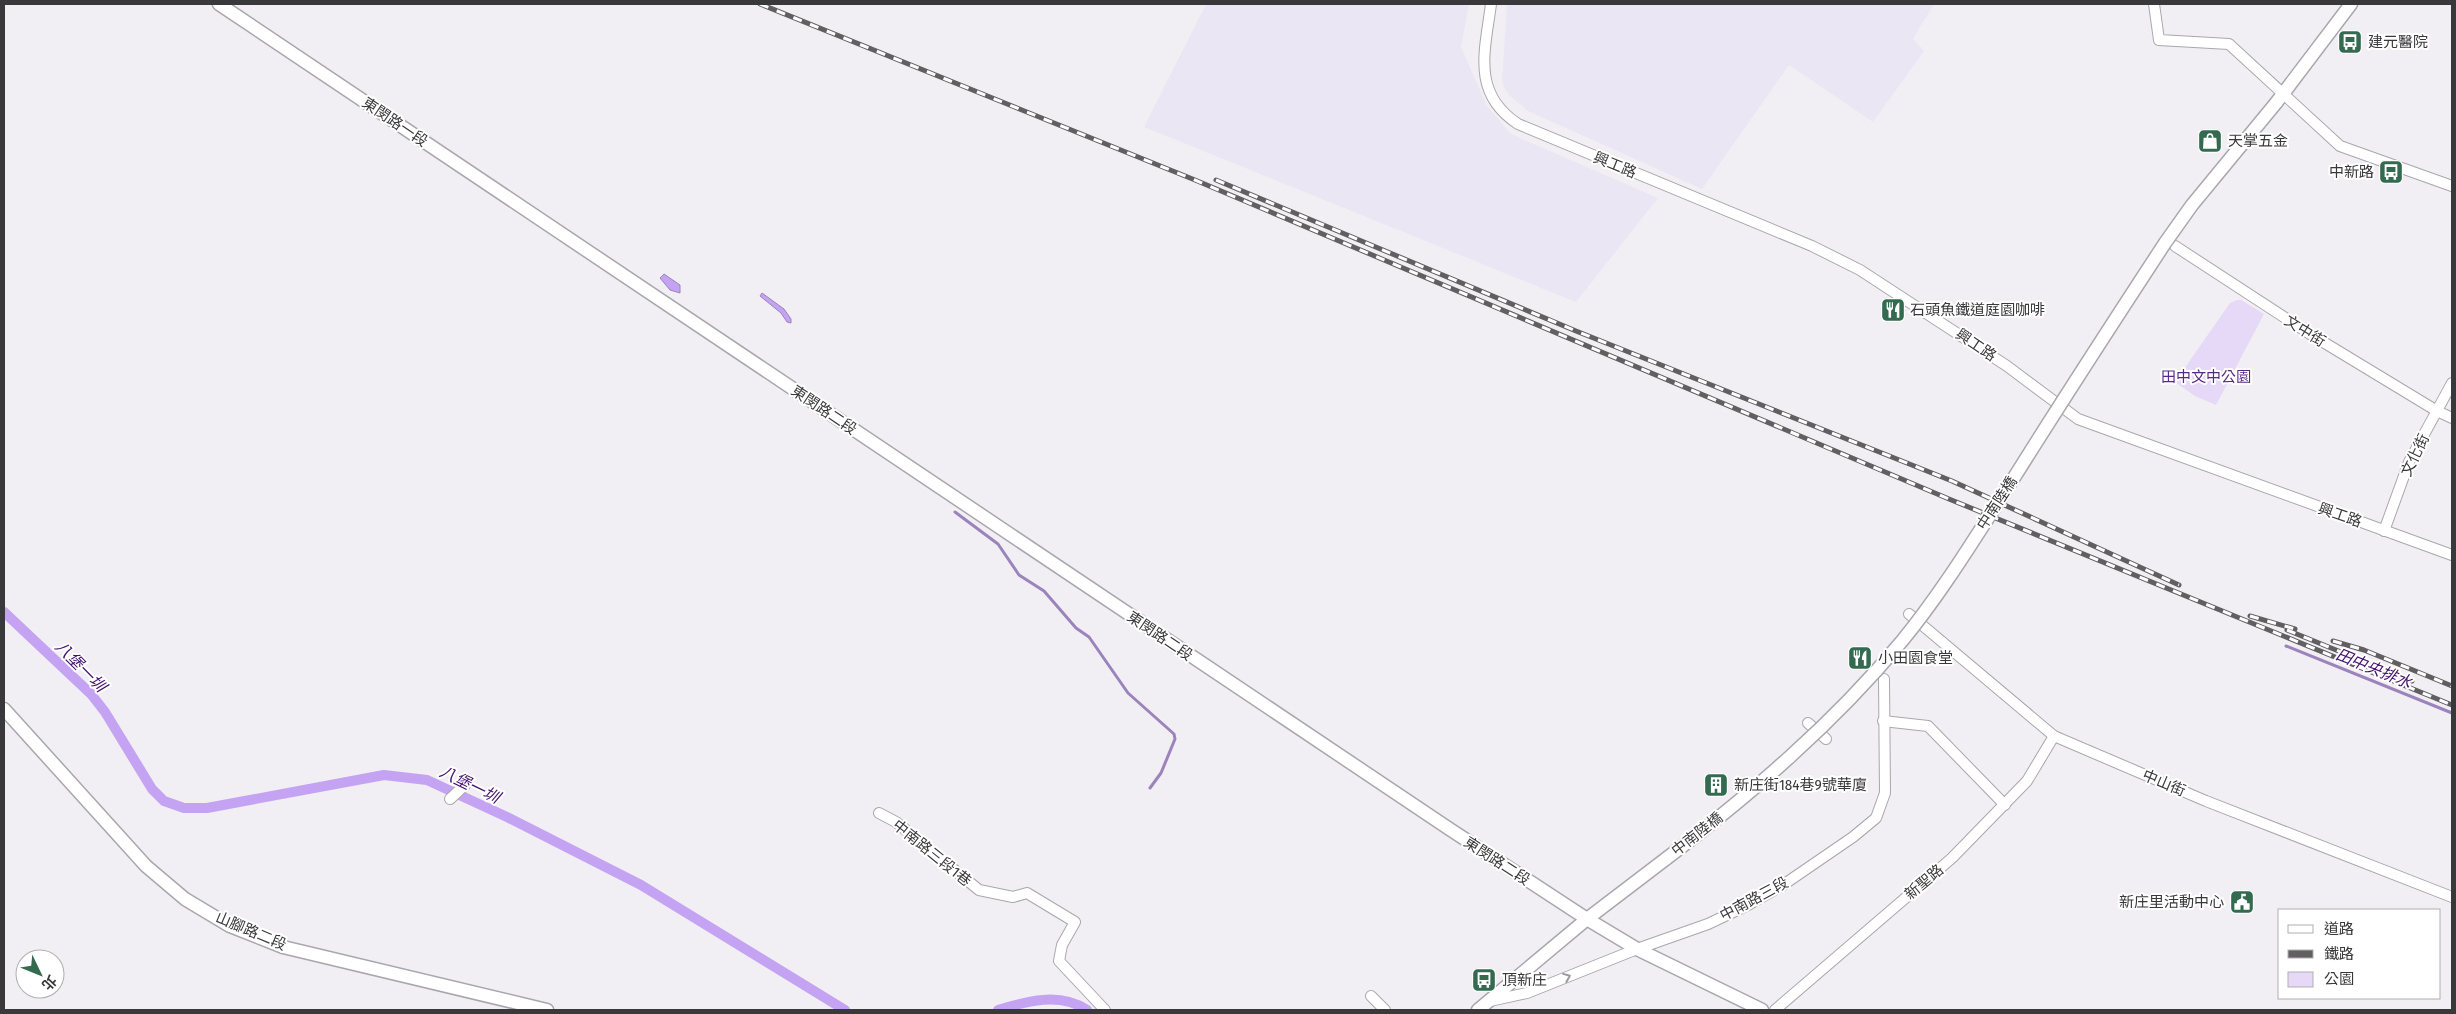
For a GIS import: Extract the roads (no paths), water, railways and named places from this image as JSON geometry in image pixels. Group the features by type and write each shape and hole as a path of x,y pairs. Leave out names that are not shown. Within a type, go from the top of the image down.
{"main road":[{"name":"東閔路一段","path":"219,4 572,240"},
{"path":"2280,99 2351,4"},
{"name":"中南陸橋","path":"1667,858 1714,822 1811,739 1868,680 1902,640 1980,529 2165,243 2192,205 2280,99"},
{"name":"東閔路二段","path":"572,240 1436,820 1587,919 1637,949 1762,1010"},
{"name":"山腳路二段","path":"4,709 146,866 185,899 230,926 283,947 547,1010"},
{"name":"中南路三段","path":"1483,1006 1587,919 1667,858"}],"street":[{"name":"興工路","path":"1491,4 1483,68 1486,88 1501,110 1518,124 1812,246 1860,270 2007,366 2078,419 2452,555"},
{"path":"2154,4 2159,40 2229,44 2280,99 2340,146 2452,186"},
{"name":"文中街","path":"2175,246 2310,334 2437,411 2452,418"},
{"name":"文化街","path":"2384,531 2409,462 2452,383"},
{"name":"中山街","path":"1909,614 2054,736 2206,801 2452,897"},
{"name":"中南路三段","path":"1483,1006 1527,993 1637,949 1708,924 1748,905 1824,857 1876,818 1885,792 1884,679"},
{"path":"1884,721 1928,726 2005,805"},
{"path":"1808,723 1826,739"},
{"name":"新聖路","path":"1774,1010 1952,858 2028,781 2054,736"},
{"path":"450,799 465,785"},
{"name":"中南路三段1巷","path":"879,813 896,822 980,890 1013,897 1027,893 1075,922 1062,945 1059,960 1105,1010"},
{"path":"1371,996 1385,1010"}],"waterway":[{"path":"955,512 998,544 1019,575 1044,591 1076,628 1089,637 1128,693 1174,734 1175,739 1161,773 1150,788"},
{"name":"八堡一圳","path":"4,612 91,694 105,712 152,789 164,801 184,808 207,808 384,775 427,780 507,817 641,885 845,1010"},
{"name":"田中央排水","path":"2286,646 2452,713"},
{"name":"八堡一圳","path":"998,1010 1043,1000 1066,1001 1077,1004 1087,1010"}],"railway":[{"path":"760,4 1195,180 1949,499 2452,705"},
{"path":"1216,180 1576,331 1952,481 2179,585"},
{"path":"2250,616 2295,629"},
{"path":"2287,630 2412,681"},
{"path":"2333,641 2364,650 2452,686"}],"place":[{"name":"建元醫院","path":"2350,42"},
{"name":"天掌五金","path":"2210,141"},
{"name":"中新路","path":"2391,172"},
{"name":"石頭魚鐵道庭園咖啡","path":"1893,310"},
{"name":"小田園食堂","path":"1860,658"},
{"name":"新庄街184巷9號華廈","path":"1716,785"},
{"name":"新庄里活動中心","path":"2242,902"},
{"name":"頂新庄","path":"1484,980"}],"park label":[{"name":"田中文中公園","path":"2206,377"}]}
